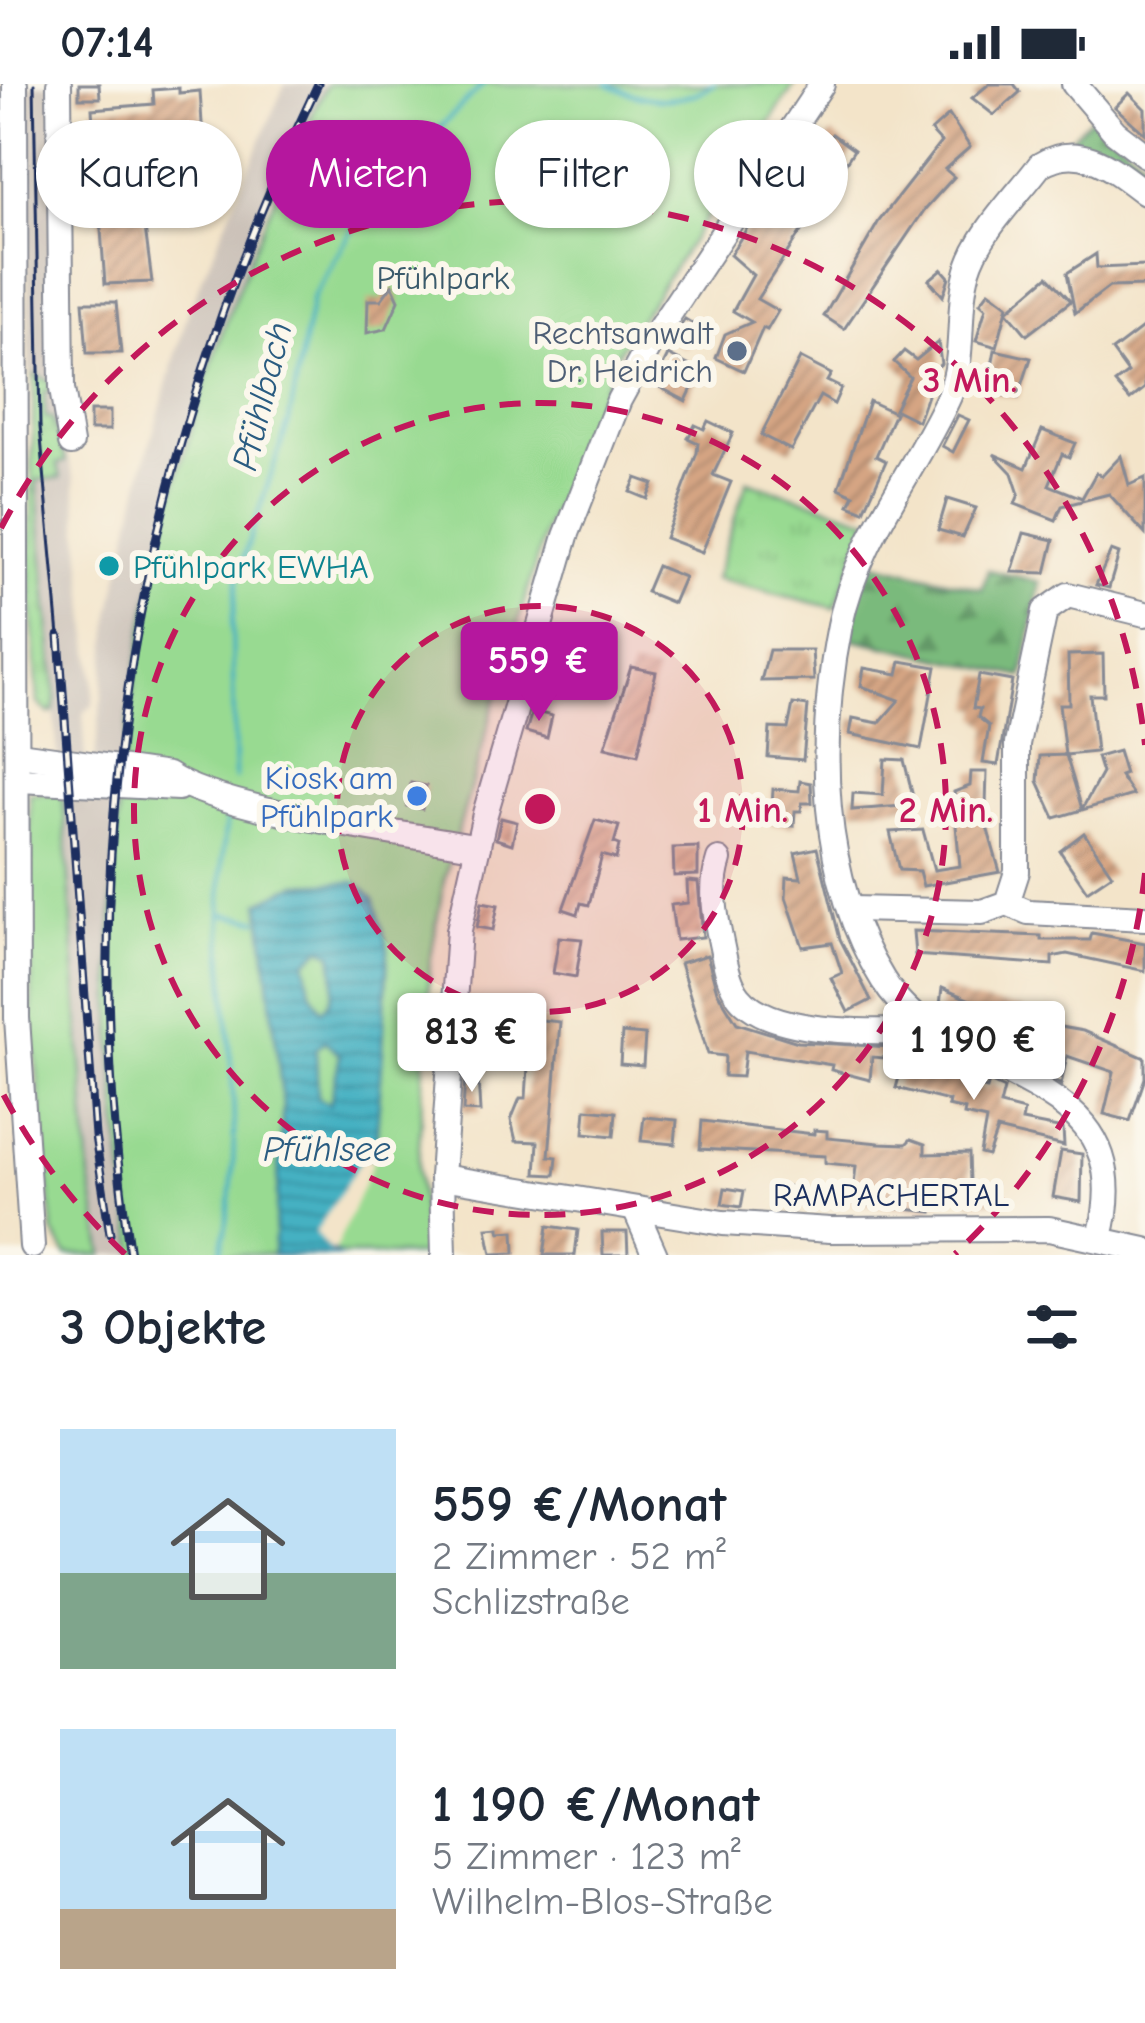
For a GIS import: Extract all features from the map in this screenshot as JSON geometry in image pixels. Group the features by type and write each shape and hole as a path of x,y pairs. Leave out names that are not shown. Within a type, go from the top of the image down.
{"street":[{"path":"59,84 62,389 71,443"},
{"path":"444,1255 442,1177 451,998 478,848 566,536 619,400 680,293 822,84"},
{"path":"1074,84 1115,132 1145,155"},
{"path":"10,96 19,767 9,910 33,1252"},
{"path":"1100,1237 1111,1180 1090,1126 1061,1101 929,1031 883,981 854,910 833,839 825,762 839,627 869,540 952,390 968,268 1040,166 1055,158 1094,158 1145,193"},
{"path":"1007,903 1017,872 1017,744 1045,611 1068,595 1145,614"},
{"path":"19,767 168,775 186,787 478,848"},
{"path":"719,860 713,898 730,979 743,1001 766,1016 804,1025 929,1031"},
{"path":"854,910 982,912 1007,903 1028,912 1145,918"},
{"name":"RAMPACHERTAL","path":"442,1177 783,1228 1041,1228 1145,1250"},
{"path":"635,1209 655,1255"}],"shaded area":[{"path":"26,84 52,84 53,120 36,120 36,228 56,228 62,435 75,480 94,684 93,705 83,713 89,812 111,614 145,461 189,309 224,228 242,228 242,185 266,129 266,208 180,462 140,644 118,824 112,989 123,1180 136,1255 104,1255 90,1178 37,480 34,374 29,370"},
{"path":"285,84 327,84 309,120 270,120"}],"green space":[{"name":"Pfühlpark","path":"327,84 795,84 771,120 694,120 694,228 700,228 618,352 545,530 444,880 430,963 418,1168 425,1255 136,1255 117,1105 112,955 119,804 139,655 170,507 212,362 266,219 266,228 471,228 471,120 311,120"},
{"path":"1091,117 1145,161 1145,183 1065,144"},
{"path":"34,374 50,382 50,391 44,392 46,418 52,418 66,461 58,464 61,478 37,480 56,699 54,712 47,711 51,715 38,703 30,573"},
{"path":"747,481 869,519 835,608 715,579"},
{"path":"866,561 982,589 988,570 1040,582 1023,677 849,638"},
{"path":"30,793 63,794 90,1178 104,1255 67,1255 53,1232 32,1022"}],"water":[{"name":"Pfühlsee","path":"356,882 374,899 388,949 376,1143 330,1250 341,1255 273,1255 283,1105 260,902 298,884","holes":["321,948 332,953 335,977 331,999 322,1010 311,991 306,962","325,1041 340,1055 330,1104 318,1098 316,1049"]}],"pier":[{"path":"363,1157 374,1159 335,1250 329,1250 315,1233"}],"building":[{"path":"79,84 99,84 100,98 79,98"},
{"path":"989,84 1014,84 1020,92 994,115 972,98"},
{"path":"153,90 200,91 202,120 93,120 92,109 154,104"},
{"path":"1129,93 1145,109 1145,134 1115,107"},
{"path":"949,115 970,147 945,169 954,177 925,209 844,329 824,316 879,221 941,142 931,131"},
{"path":"101,228 145,228 152,282 105,284"},
{"path":"747,228 803,228 757,299 778,311 767,330 763,328 744,371 716,358 725,334 752,322 733,311 753,275 730,255"},
{"path":"1096,254 1097,268 1145,266 1145,286 1109,287 1075,313 1067,273"},
{"path":"942,269 949,277 943,296 929,280"},
{"path":"1048,276 1071,301 1027,335 1007,311"},
{"path":"392,285 399,300 386,329 367,333 368,300 381,300"},
{"path":"989,291 1008,305 997,347 976,341 986,308 980,303"},
{"path":"83,302 116,302 121,353 87,353"},
{"path":"685,319 698,327 684,348 672,340"},
{"path":"1145,326 1145,388 1130,400 1115,383 1128,373 1112,351"},
{"path":"938,342 941,364 928,375 933,378 918,421 894,409 910,377 894,362 904,351 916,360"},
{"path":"995,350 1031,358 1018,398 987,392"},
{"path":"668,355 700,371 686,401 654,384"},
{"path":"800,358 831,374 827,381 841,388 834,404 820,396 791,450 761,435"},
{"path":"869,401 895,413 876,456 886,461 864,511 849,505 854,495 839,488"},
{"path":"90,411 110,411 110,430 90,430"},
{"path":"958,415 969,420 953,452 942,446"},
{"path":"708,421 733,433 713,475 731,482 702,552 665,538 697,453 698,443 688,438 695,425 704,429"},
{"path":"1042,430 1075,443 1069,457 1062,454 1049,485 1082,498 1096,473 1102,476 1121,456 1129,485 1145,478 1145,534 1109,494 1062,506 1056,520 1015,504 1019,494 1012,473 994,454 1026,468"},
{"path":"636,478 653,484 647,499 630,492"},
{"path":"947,499 976,508 963,537 938,530"},
{"path":"1024,533 1054,540 1046,573 1012,572"},
{"path":"1111,551 1119,554 1109,588 1096,585"},
{"path":"657,566 684,577 673,603 646,592"},
{"path":"769,650 812,650 814,680 761,681"},
{"path":"1103,654 1104,695 1090,695 1096,752 1065,755 1059,704 1069,704 1068,655"},
{"path":"901,661 936,667 921,749 850,734 853,718 879,723 899,700 861,686 864,668 898,674"},
{"path":"631,667 656,672 638,755 605,747"},
{"path":"979,675 1012,681 998,765 983,763 989,726 978,717 980,709 973,708"},
{"path":"793,704 808,706 803,760 768,757 770,728 788,729"},
{"path":"532,711 552,716 547,738 526,732"},
{"path":"1118,751 1125,774 1120,776 1133,795 1055,818 1038,781 1040,756 1066,755 1082,809 1102,773 1097,757"},
{"path":"885,759 904,760 915,805 852,810 853,793 883,795"},
{"path":"971,772 987,772 986,806 991,819 985,820 1000,872 923,886 919,871 899,870 890,832 923,830 934,870 960,866 955,815 973,810 957,810 954,792 970,786"},
{"path":"800,781 811,783 812,803 802,803 801,811 795,811 794,826 771,824 773,789 799,791"},
{"name":"Kiosk am Pfühlpark","path":"411,783 426,786 422,809 407,806"},
{"path":"501,818 517,822 512,844 496,839"},
{"path":"595,820 619,826 614,843 619,845 616,859 602,855 589,905 581,903 578,914 563,909"},
{"path":"1084,833 1112,874 1087,891 1060,851"},
{"path":"698,847 698,875 674,876 673,848"},
{"path":"817,848 840,939 871,1000 848,1012 831,978 842,973 832,943 803,947 786,897 787,877 801,878 795,853"},
{"path":"687,881 698,882 703,937 676,940 671,905 688,903"},
{"path":"482,902 498,905 493,930 477,927"},
{"path":"913,931 1041,936 1041,940 1090,940 1092,933 1145,943 1145,971 1067,954 1052,957 1052,965 915,955"},
{"path":"559,937 582,939 576,977 553,973"},
{"path":"707,955 717,991 737,1023 798,1042 911,1048 910,1060 872,1057 870,1080 831,1070 832,1065 745,1051 742,1077 724,1076 725,1056 708,1054 680,963"},
{"path":"942,988 970,1000 1024,1009 1021,1020 1083,1031 1145,1058 1145,1078 1130,1121 1104,1114 1114,1072 1067,1056 1061,1085 1048,1076 1052,1055 967,1032 966,1023 939,1013"},
{"path":"532,1019 560,1022 549,1156 557,1157 555,1175 536,1174 538,1142 516,1141 511,1120 520,1098 526,1098 528,1066 507,1064 510,1028 526,1030"},
{"path":"622,1033 645,1035 643,1066 620,1064"},
{"path":"904,1059 945,1071 949,1060 964,1068 958,1082 987,1089 989,1082 1004,1089 1000,1105 1024,1111 1022,1121 1063,1129 1064,1146 997,1130 988,1156 980,1154 986,1120 964,1115 965,1110 948,1106 949,1101 896,1088"},
{"path":"465,1077 478,1077 480,1112 463,1111"},
{"path":"586,1109 616,1112 614,1136 584,1133"},
{"path":"644,1117 677,1120 675,1144 641,1141"},
{"path":"702,1121 814,1134 814,1130 827,1131 827,1138 879,1143 906,1144 911,1139 925,1144 925,1154 969,1153 970,1182 941,1183 942,1203 932,1202 932,1212 852,1203 856,1166 825,1163 825,1156 700,1149"},
{"path":"1061,1151 1082,1154 1081,1202 1053,1197"},
{"path":"995,1185 996,1202 970,1202 970,1186"},
{"path":"785,1186 803,1188 801,1205 783,1203"},
{"path":"725,1188 744,1191 741,1207 722,1204"},
{"path":"548,1226 578,1230 575,1255 544,1255"},
{"path":"500,1227 500,1232 514,1231 515,1253 492,1254 487,1228"},
{"path":"602,1232 627,1232 628,1255 603,1255"}],"waterway":[{"name":"Pfühlbach","path":"235,778 232,624 239,571 289,421 312,299 350,233 403,163 484,84"},
{"name":"Pfühlbach","path":"608,84 661,99 688,96 714,84"},
{"name":"Pfühlbach","path":"220,1255 234,1142 222,927 227,817"},
{"path":"223,914 258,920"}],"tram line":[{"path":"34,84 40,427 59,636"}],"railway":[{"path":"130,1255 113,1101 108,950 115,801 133,655 163,510 204,367 256,225 318,84"},
{"path":"59,636 95,1136 110,1234"}],"place":[{"name":"Rechtsanwalt Dr. Heidrich","path":"737,351"},
{"name":"Pfühlpark EWHA","path":"109,566"},
{"name":"Kiosk am Pfühlpark","path":"417,796"}]}
